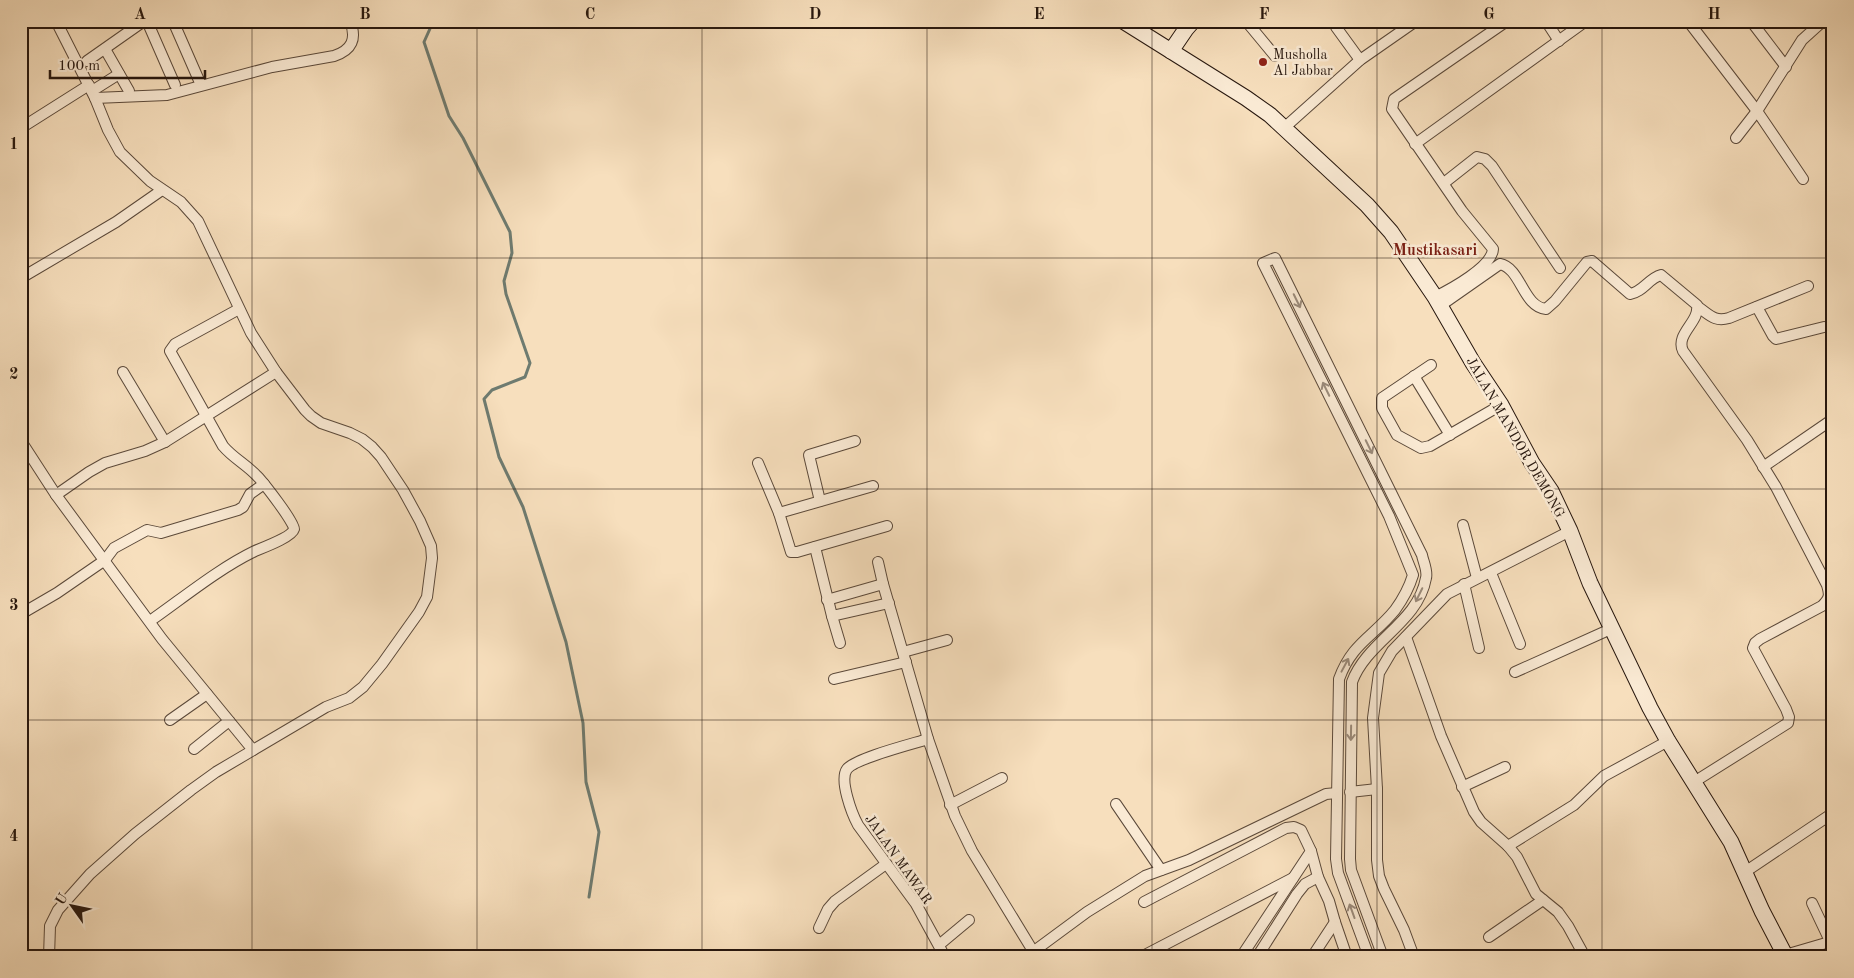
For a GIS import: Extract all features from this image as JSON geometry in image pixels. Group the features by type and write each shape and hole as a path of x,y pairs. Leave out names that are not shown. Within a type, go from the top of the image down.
{"main road":[{"name":"JALAN MANDOR DEMONG","path":"1123,21 1246,98 1284,128 1380,219 1391,232 1438,301 1473,363 1500,405 1528,457 1551,491 1570,531 1590,583 1650,708 1668,741 1731,842 1762,911 1786,956"},
{"path":"1171,51 1194,21"}],"street":[{"path":"49,957 50,926 53,918 71,894 90,874 135,834 191,790 253,750 326,707 349,698 362,687 382,664 419,612 427,597 432,558 432,546 420,521 400,485 381,457 362,440 350,433 321,423 311,416 276,372 251,333 198,220 181,202 141,174 120,152 108,130 92,91 56,21"},
{"path":"87,61 145,21 175,85"},
{"path":"173,21 202,85"},
{"path":"92,91 167,95 272,67 334,56 350,48 353,39 353,29 350,21"},
{"path":"1246,21 1275,56"},
{"path":"1336,21 1336,27 1360,60"},
{"path":"1284,128 1360,60 1416,21"},
{"path":"1438,301 1490,259 1493,249 1462,211 1415,144 1392,109 1394,99 1507,21"},
{"path":"1546,21 1560,41"},
{"path":"1415,144 1586,21"},
{"path":"1688,21 1757,111 1803,179"},
{"path":"1751,21 1786,67"},
{"path":"1736,138 1757,111 1786,67 1810,25 1823,21"},
{"path":"105,49 129,91"},
{"path":"21,128 92,91 120,74"},
{"path":"1444,183 1477,157 1485,159 1492,166 1560,268"},
{"path":"21,278 116,222 162,190"},
{"path":"1369,957 1338,873 1336,860 1339,679 1357,646 1394,610 1407,592 1413,576 1389,516 1264,263 1275,258 1422,555 1427,576 1419,598 1404,619 1367,655 1352,682 1351,870 1383,957"},
{"path":"1438,301 1500,264 1510,269 1535,305 1546,309 1555,301 1587,262 1592,261 1630,294 1639,291 1657,276 1661,275 1695,302 1698,307 1714,318 1721,320 1808,286"},
{"path":"1694,782 1788,723 1789,716 1786,709 1753,648 1760,638 1830,602 1827,585 1776,487 1716,395 1682,351 1680,346 1682,339 1698,307"},
{"path":"1757,307 1773,336 1776,338 1824,327"},
{"path":"150,621 247,555 275,543 294,530 294,526 264,484 257,476 232,457 223,446 170,351 175,344 239,309"},
{"path":"1431,365 1382,398 1382,408 1395,432 1402,438 1421,448 1430,446 1500,405"},
{"path":"122,372 165,442"},
{"path":"56,495 89,472 105,464 145,451 165,442 276,372"},
{"path":"1414,376 1450,436"},
{"path":"1763,467 1833,419"},
{"path":"21,441 56,495 150,621 253,750"},
{"path":"820,501 809,455 855,441"},
{"path":"758,463 779,514 791,552 794,553 887,526"},
{"path":"21,614 57,593 106,560 114,548 147,530 161,533 241,508 250,494 264,484"},
{"path":"779,514 873,486"},
{"path":"1389,516 1400,511"},
{"path":"1464,525 1477,578"},
{"path":"1414,957 1404,930 1379,876 1376,850 1377,789 1373,718 1379,674 1385,661 1442,599 1464,584 1492,572 1570,531"},
{"path":"815,547 827,600 840,643"},
{"path":"878,562 928,739 950,805 972,851 1030,954 1087,912 1127,886 1161,870 1189,860 1326,794 1338,793"},
{"path":"1492,572 1520,644"},
{"path":"827,600 883,584"},
{"path":"1464,584 1479,648"},
{"path":"832,616 889,603"},
{"path":"1515,672 1613,628"},
{"path":"1406,637 1441,736 1462,787 1481,822 1508,846 1517,857 1529,883 1543,900 1558,912 1568,926 1581,956"},
{"path":"834,680 904,657 947,640"},
{"path":"170,720 208,694"},
{"path":"194,749 230,722"},
{"name":"JALAN MAWAR","path":"928,739 864,759 852,765 845,774 847,798 851,812 864,836 916,904 945,957"},
{"path":"1508,846 1574,805 1604,776 1668,741"},
{"path":"1462,787 1505,767"},
{"path":"950,805 1002,778"},
{"path":"1350,792 1377,789"},
{"path":"1116,804 1161,870"},
{"path":"1745,872 1833,813"},
{"path":"1144,902 1286,828 1294,827 1301,830 1311,851 1318,877 1329,901 1334,922 1347,957"},
{"path":"1241,957 1311,851"},
{"path":"819,928 828,909 835,901 886,864"},
{"path":"1257,957 1297,894 1305,884 1318,877"},
{"path":"1141,957 1294,878"},
{"path":"1490,937 1543,900"},
{"path":"1786,956 1832,941 1812,903"},
{"path":"939,944 969,920"},
{"path":"1312,957 1334,922"}],"waterway":[{"path":"436,21 433,22 424,42 449,116 463,138 510,232 512,253 504,281 506,294 530,363 525,377 492,390 484,399 499,457 523,507 566,642 583,723 586,782 599,832 589,897"}],"place":[{"name":"Musholla Al Jabbar","path":"1263,62"}],"district":[{"name":"Mustikasari","path":"1435,249"}]}
